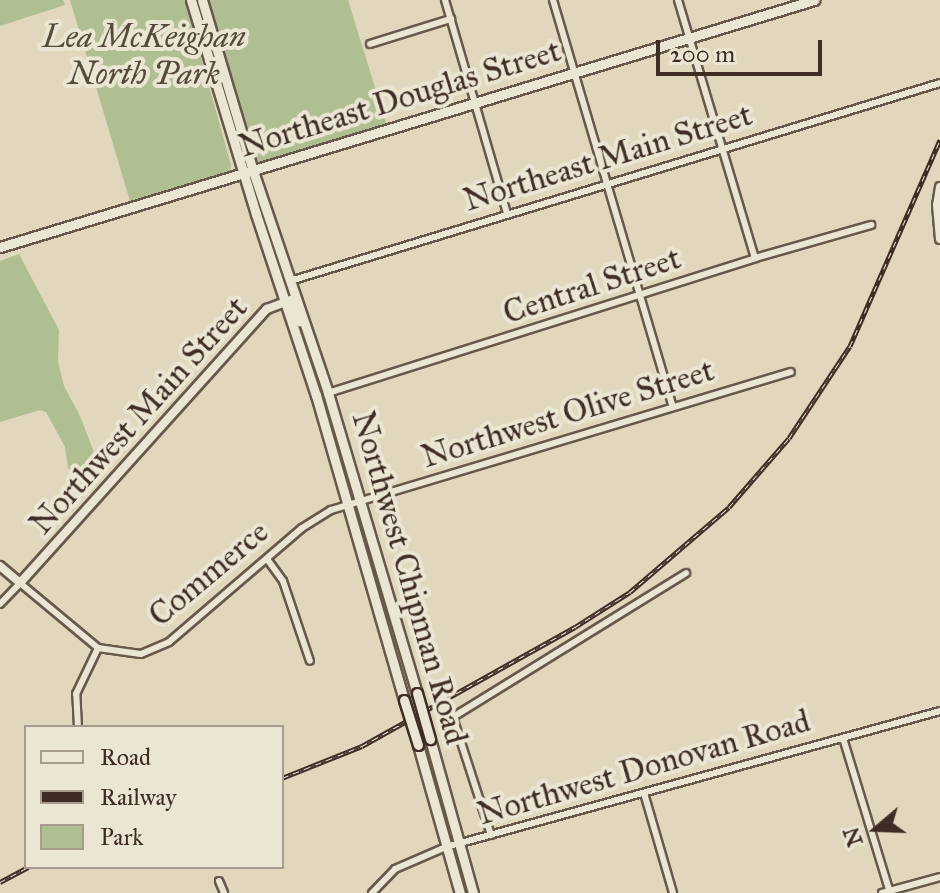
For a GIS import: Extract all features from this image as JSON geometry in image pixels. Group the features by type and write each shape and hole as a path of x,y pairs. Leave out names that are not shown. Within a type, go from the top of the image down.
{"main road":[{"path":"191,0 248,172"},
{"path":"202,0 248,172"},
{"name":"Northeast Douglas Street","path":"0,247 814,0"},
{"name":"Northwest Chipman Road","path":"248,172 309,332 328,393 404,700 460,893"},
{"name":"Northwest Chipman Road","path":"248,172 284,300 417,693 473,893"}],"street":[{"path":"445,0 507,214"},
{"path":"553,0 673,407"},
{"path":"678,0 755,258"},
{"path":"370,44 451,19"},
{"name":"Northeast Main Street","path":"290,281 940,83"},
{"path":"940,187 937,205 940,239"},
{"name":"Central Street","path":"328,393 755,258 871,225"},
{"path":"284,300 291,300 309,332"},
{"name":"Northwest Main Street","path":"0,604 267,309 284,300"},
{"name":"Northwest Olive Street","path":"353,503 791,372"},
{"name":"Commerce","path":"98,648 141,654 169,642 316,518 353,503"},
{"path":"267,559 283,581 310,661"},
{"path":"0,566 98,648 76,694 78,725"},
{"path":"491,835 453,717 686,573"},
{"name":"Northwest Donovan Road","path":"372,893 395,869 446,847 940,711"},
{"path":"843,738 887,892 940,877"},
{"path":"644,793 673,893"},
{"path":"219,881 224,893"}],"green space":[{"path":"0,0 63,0 65,5 0,26"},
{"name":"Lea McKeighan North Park","path":"70,0 185,0 231,165 230,171 130,201"},
{"path":"206,0 348,0 387,126 256,163"},
{"path":"19,254 59,330 58,361 64,386 95,455 106,465 83,490 68,468 65,447 46,412 40,410 0,422 0,261"}],"railway":[{"path":"284,777 362,746 575,627 630,592 729,507 789,438 850,346 940,140"},
{"path":"0,882 24,869"}]}
